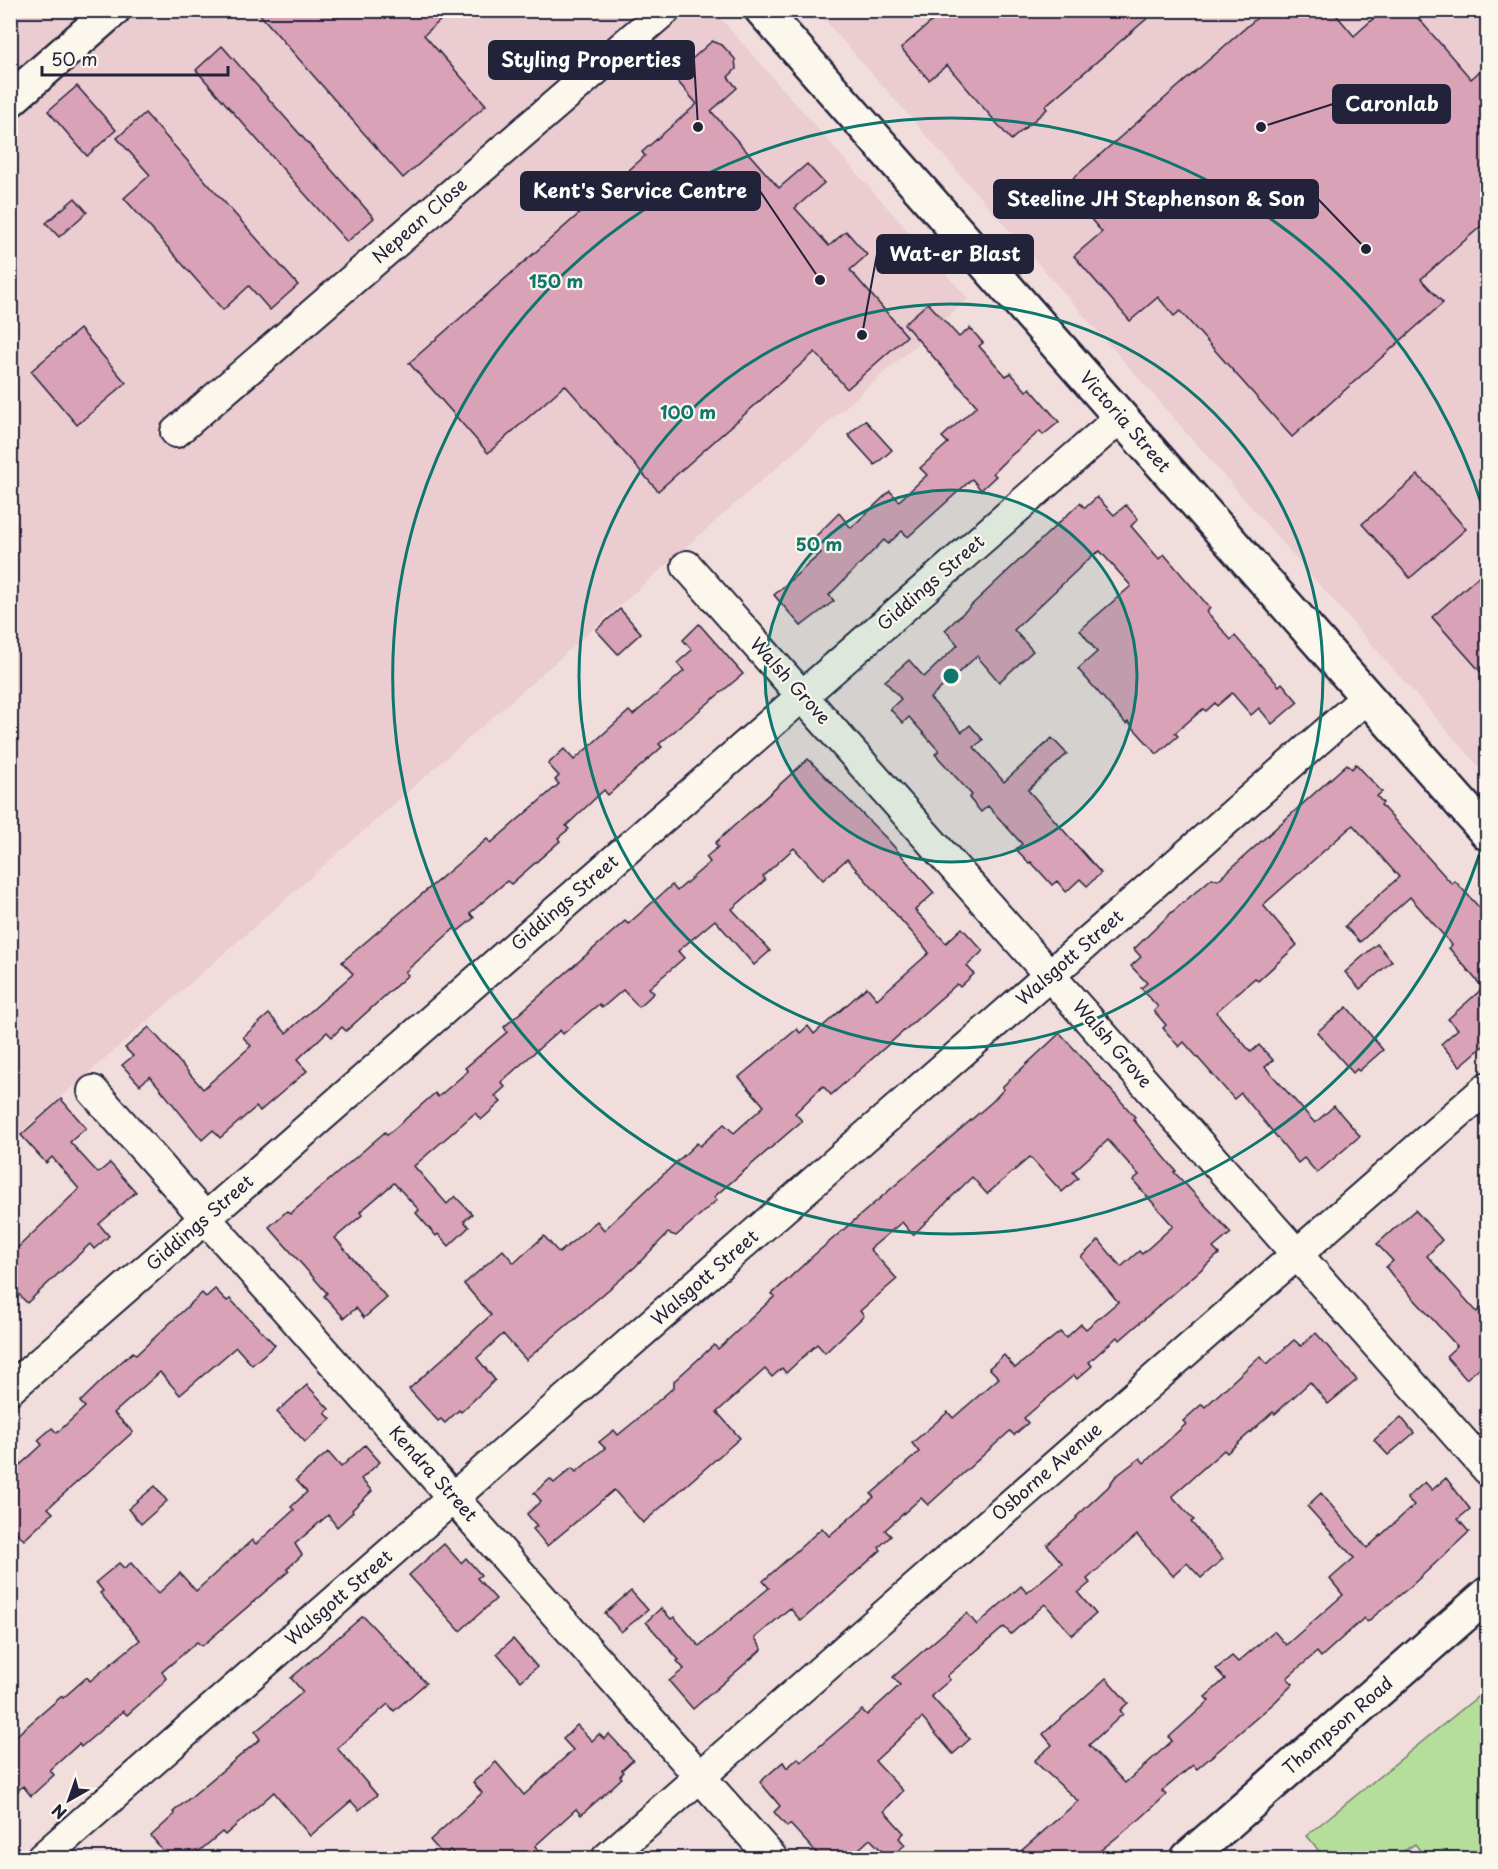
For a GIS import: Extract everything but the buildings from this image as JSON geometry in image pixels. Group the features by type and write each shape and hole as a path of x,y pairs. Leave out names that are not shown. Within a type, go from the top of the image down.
{"street":[{"path":"10,100 113,10"},
{"name":"Nepean Close","path":"176,432 665,10"},
{"name":"Victoria Street","path":"762,10 1488,834"},
{"name":"Giddings Street","path":"10,1389 1121,417"},
{"name":"Walsh Grove","path":"687,566 1052,975 1488,1470"},
{"name":"Walsgott Street","path":"42,1858 1367,697"},
{"name":"Osborne Avenue","path":"606,1858 1488,1087"},
{"name":"Kendra Street","path":"93,1091 772,1858"},
{"name":"Thompson Road","path":"1188,1858 1488,1594"}],"shaded area":[{"path":"11,11 714,11 968,299 11,1141"},
{"path":"817,11 1487,11 1487,776"}],"green space":[{"path":"1487,1689 1487,1858 1426,1858 1415,1844 1393,1858 1325,1858 1306,1836"}],"place":[{"name":"Styling Properties","path":"698,127"},
{"name":"Caronlab","path":"1261,127"},
{"name":"Steeline JH Stephenson & Son","path":"1366,249"},
{"name":"Kent's Service Centre","path":"820,280"},
{"name":"Wat-er Blast","path":"862,335"}]}
